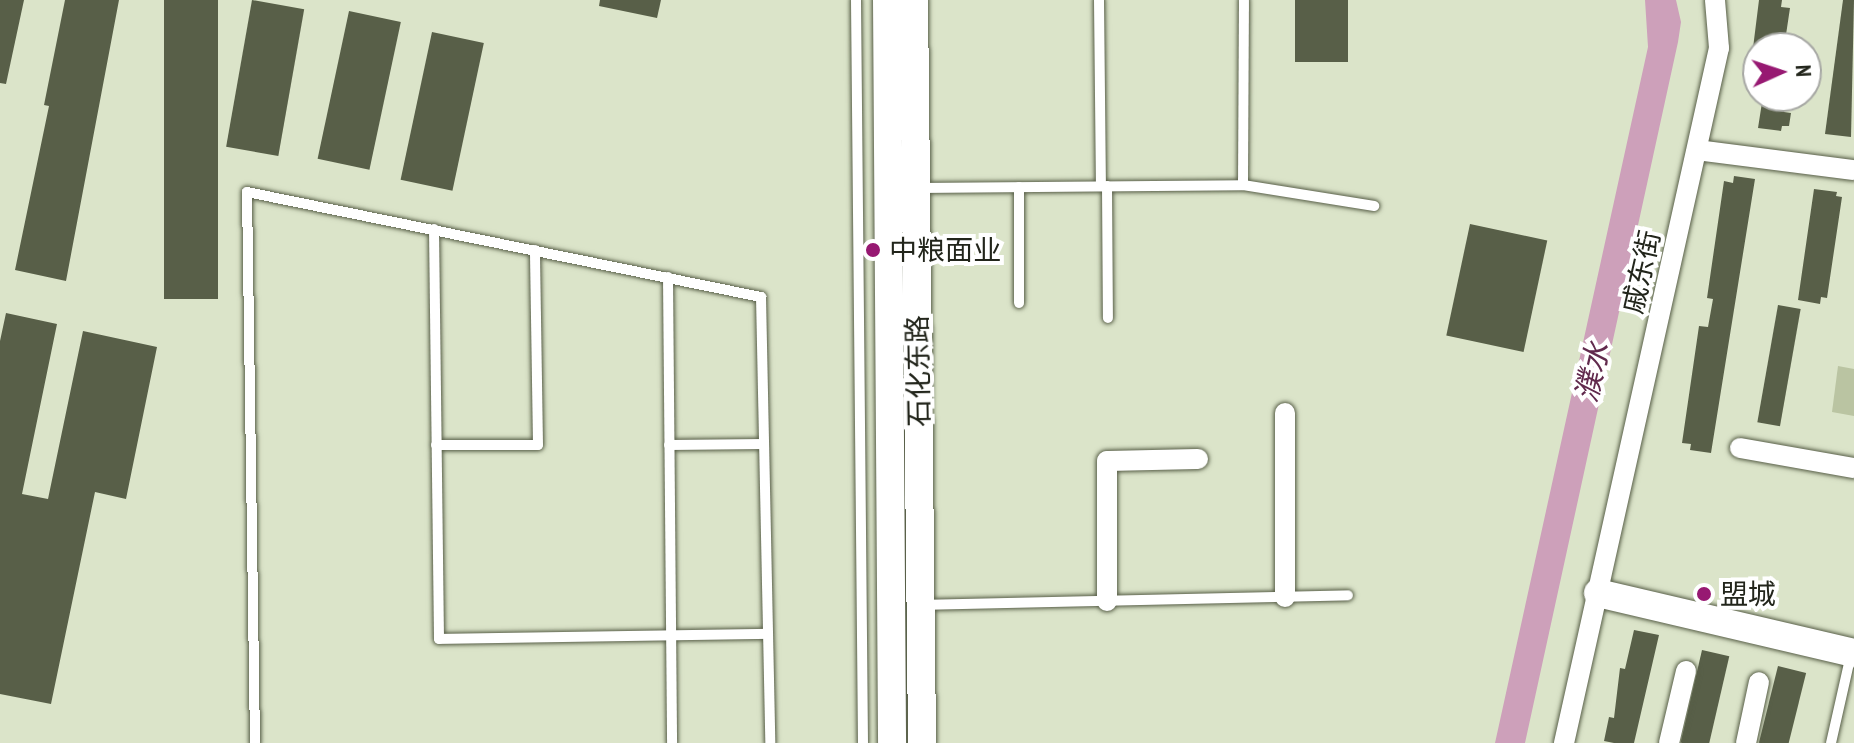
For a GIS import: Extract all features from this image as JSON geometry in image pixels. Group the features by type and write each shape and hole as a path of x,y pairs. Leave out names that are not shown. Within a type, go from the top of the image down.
{"main road":[{"name":"石化东路","path":"887,0 892,743"},
{"name":"石化东路","path":"914,0 922,743"},
{"path":"1598,593 1853,648"}],"street":[{"name":"戚东街","path":"1564,743 1719,48 1715,0"},
{"path":"1697,150 1854,170"},
{"path":"1285,413 1285,597"},
{"path":"1740,448 1854,468"},
{"path":"1107,601 1107,461 1198,459"},
{"path":"1669,743 1686,671"},
{"path":"1746,743 1759,682"}],"lane":[{"path":"856,0 863,743"},
{"path":"1099,0 1108,318"},
{"path":"1243,185 1244,0"},
{"path":"916,188 1243,185 1374,206"},
{"path":"1019,187 1019,303"},
{"path":"255,743 247,192 761,297 770,743"},
{"path":"434,229 439,639 768,634"},
{"path":"436,445 538,445 535,250"},
{"path":"668,277 672,743"},
{"path":"669,445 764,444"},
{"path":"921,605 1348,595"},
{"path":"1831,743 1853,648"}],"green space":[{"path":"1838,366 1854,369 1854,416 1832,412"}],"water":[{"name":"濮水","path":"1645,0 1676,0 1681,22 1678,42 1525,743 1495,743 1648,47"}],"building":[{"path":"0,0 24,0 6,84 0,83"},
{"path":"65,0 119,0 66,281 15,270 49,106 44,105"},
{"path":"164,0 218,0 218,299 164,299"},
{"path":"252,0 304,9 278,156 226,147"},
{"path":"600,0 661,0 657,18 599,6"},
{"path":"1295,0 1348,0 1348,62 1295,62"},
{"path":"1759,0 1782,0 1781,7 1790,8 1786,32 1755,32"},
{"path":"1843,0 1854,0 1851,137 1825,134"},
{"path":"349,11 401,22 369,170 318,159"},
{"path":"432,32 484,43 452,191 401,180"},
{"path":"1760,112 1791,113 1789,126 1782,126 1781,131 1758,128"},
{"path":"1734,176 1755,179 1711,453 1690,450 1691,444 1682,443 1699,326 1708,327 1713,299 1707,298 1724,181 1733,183"},
{"path":"1814,189 1837,192 1836,196 1842,197 1827,298 1821,297 1820,304 1798,300"},
{"path":"1470,224 1547,240 1524,352 1446,336"},
{"path":"1778,305 1801,309 1780,426 1757,422"},
{"path":"6,313 57,324 22,494 48,499 83,331 157,347 126,499 95,492 51,704 0,694 0,341"},
{"path":"1634,630 1659,635 1634,743 1604,741 1609,717 1614,718 1620,668 1625,669"},
{"path":"1702,650 1729,656 1709,743 1681,743"},
{"path":"1778,666 1806,673 1789,743 1759,743"}],"place":[{"name":"中粮面业","path":"873,250"},
{"name":"盟城","path":"1704,594"}]}
